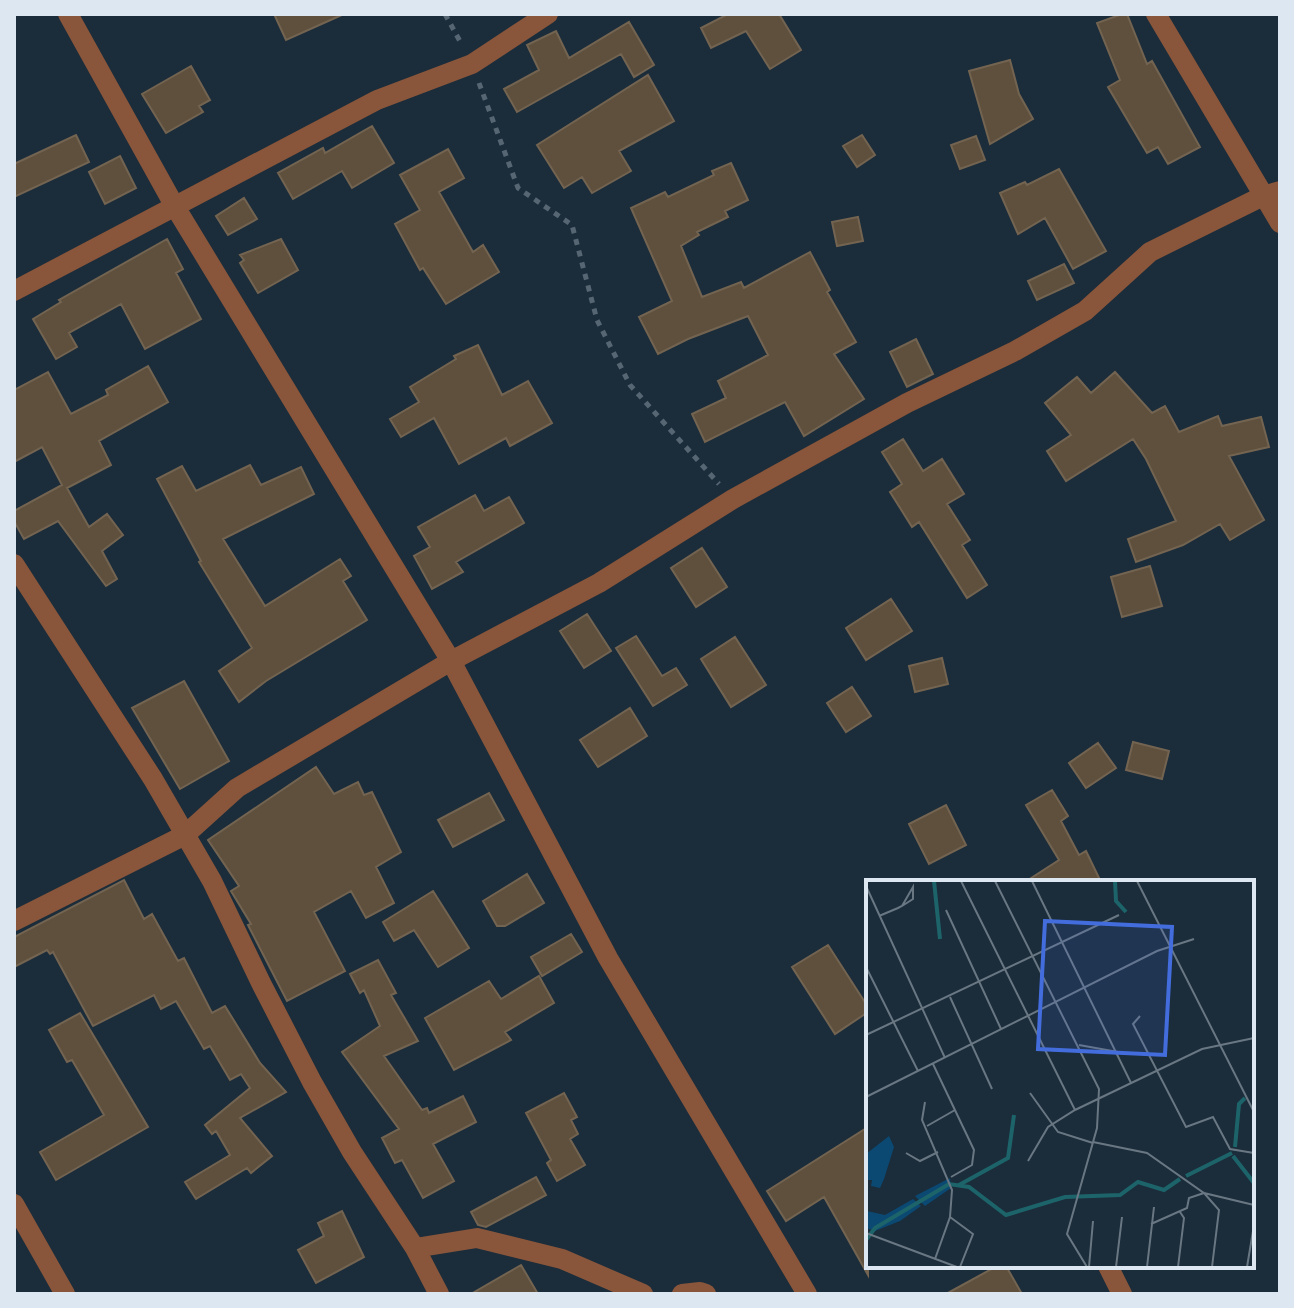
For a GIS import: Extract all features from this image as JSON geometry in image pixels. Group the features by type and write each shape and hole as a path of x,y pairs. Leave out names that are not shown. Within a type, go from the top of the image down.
{"street":[{"path":"68,14 174,205 451,661 608,958 807,1294"},
{"path":"14,291 377,100 472,64 548,14"},
{"path":"1156,14 1271,194 1280,223"},
{"path":"14,921 185,835 237,788 451,661 599,583 733,499 907,403 1015,351 1085,311 1150,252 1271,194"},
{"path":"14,564 96,688 212,881 325,1105 415,1248 439,1294"},
{"path":"14,1204 65,1294"},
{"path":"415,1248 477,1238 562,1259 643,1294"},
{"path":"1109,1268 1122,1294"},
{"path":"682,1294 706,1294"}],"path":[{"path":"445,14 472,64 518,188 572,225 597,320 630,385 733,499"}],"building":[{"path":"274,14 344,14 286,40"},
{"path":"728,14 779,14 801,50 770,69 746,31 711,48 701,28"},
{"path":"1127,14 1147,64 1152,61 1200,147 1168,164 1158,147 1147,153 1108,87 1120,80 1097,23"},
{"path":"629,22 654,65 634,77 621,54 517,112 504,89 539,70 527,45 556,31 569,58"},
{"path":"1010,60 1019,94 1033,119 990,144 969,71"},
{"path":"191,66 210,100 199,106 203,112 166,133 142,94"},
{"path":"648,75 674,121 619,151 631,171 592,193 582,177 564,188 537,145"},
{"path":"372,126 394,163 352,188 342,171 293,199 278,173 323,148 325,153"},
{"path":"76,135 89,162 14,197 14,164"},
{"path":"862,135 875,155 857,167 843,146"},
{"path":"976,136 985,160 960,169 951,145"},
{"path":"448,149 464,178 439,192 473,252 483,245 499,272 446,304 423,268 420,270 395,224 420,210 400,175"},
{"path":"120,156 136,188 105,204 89,172"},
{"path":"731,163 748,200 725,211 728,217 697,232 699,235 681,246 702,297 741,282 744,288 810,252 830,290 827,292 856,342 834,354 864,399 804,436 785,402 705,442 692,414 726,398 718,381 768,355 748,316 658,354 639,317 672,301 631,208 665,192 668,197 714,175 712,171"},
{"path":"1059,169 1106,251 1073,269 1045,218 1018,234 1000,193 1025,182 1027,185"},
{"path":"244,198 257,219 228,235 216,216"},
{"path":"858,217 863,241 837,246 832,222"},
{"path":"167,239 183,269 176,273 201,319 145,349 121,304 69,333 77,347 56,359 33,319 61,302 59,300"},
{"path":"281,239 298,270 258,293 240,263 244,260 240,255"},
{"path":"1064,264 1074,283 1037,300 1028,281"},
{"path":"916,339 933,374 907,387 890,352"},
{"path":"478,345 502,395 528,381 552,423 510,446 506,438 459,464 434,418 401,437 390,419 419,402 410,387 456,359 454,356"},
{"path":"148,366 168,402 99,441 111,465 67,488 89,527 107,514 123,535 102,551 117,579 106,586 58,521 24,539 14,521 14,511 62,485 42,447 14,462 14,390 48,372 71,414 108,395 106,390"},
{"path":"1115,372 1152,413 1165,406 1179,432 1218,416 1222,426 1261,417 1269,447 1229,456 1264,520 1230,540 1220,524 1183,545 1136,562 1128,539 1176,521 1133,439 1066,481 1047,451 1071,435 1045,403 1077,377 1091,393"},
{"path":"903,439 923,471 942,459 964,494 947,504 970,540 962,545 987,585 967,598 919,522 912,527 890,492 902,484 882,452"},
{"path":"250,465 261,485 301,467 314,494 223,539 265,606 340,559 351,576 343,581 367,620 266,681 239,702 219,671 252,648 199,562 157,479 182,466 196,491"},
{"path":"475,495 484,511 509,497 524,523 456,562 463,572 432,589 414,556 430,547 418,527"},
{"path":"702,548 727,587 696,607 671,568"},
{"path":"1150,566 1162,606 1122,617 1111,577"},
{"path":"891,599 912,631 866,660 846,628"},
{"path":"587,614 611,651 584,668 560,631"},
{"path":"636,636 662,676 676,668 687,685 653,706 616,648"},
{"path":"735,637 766,685 731,707 701,659"},
{"path":"942,658 948,684 915,692 909,666"},
{"path":"184,681 229,761 180,789 132,708"},
{"path":"852,687 871,716 846,732 827,703"},
{"path":"630,708 647,736 598,767 580,740"},
{"path":"1133,742 1169,751 1162,779 1126,770"},
{"path":"1098,743 1116,768 1086,788 1069,763"},
{"path":"316,767 334,794 358,782 364,795 372,792 401,852 376,867 394,903 366,918 351,891 314,912 345,971 287,1001 248,925 251,924 231,891 239,886 208,840"},
{"path":"1052,790 1068,816 1061,821 1079,855 1086,851 1100,880 1028,880 1059,860 1026,805"},
{"path":"489,793 504,820 453,847 438,820"},
{"path":"946,805 966,845 929,864 909,824"},
{"path":"527,874 544,903 505,926 497,926 483,901"},
{"path":"124,880 144,919 152,914 178,961 184,958 212,1013 225,1006 260,1063 286,1092 240,1118 272,1156 251,1173 247,1168 196,1199 185,1182 230,1155 216,1131 212,1134 205,1125 250,1088 241,1074 230,1080 210,1046 204,1049 176,1001 161,1009 154,995 93,1026 53,952 50,954 47,950 14,967 14,937"},
{"path":"433,891 469,948 438,967 414,930 394,941 383,922"},
{"path":"571,934 582,952 542,976 531,957"},
{"path":"828,945 866,1004 866,1013 835,1034 792,967"},
{"path":"378,960 396,993 391,995 418,1041 384,1056 422,1110 427,1108 429,1113 463,1096 476,1122 433,1144 454,1181 423,1198 402,1160 395,1163 382,1138 399,1129 342,1052 380,1026 364,990 360,993 350,974"},
{"path":"539,976 554,1003 505,1032 511,1040 454,1070 425,1018 489,981 501,999"},
{"path":"80,1013 148,1127 56,1180 40,1152 104,1115 72,1060 67,1062 49,1030"},
{"path":"564,1093 577,1117 571,1120 578,1134 570,1139 585,1165 557,1181 547,1163 551,1160 526,1113"},
{"path":"866,1128 868,1275 824,1197 786,1221 767,1191"},
{"path":"536,1177 546,1195 486,1227 478,1225 471,1212"},
{"path":"342,1211 364,1257 316,1283 298,1250 324,1236 318,1223"},
{"path":"521,1265 538,1294 471,1294"},
{"path":"993,1268 1007,1268 1022,1294 946,1294"}]}
